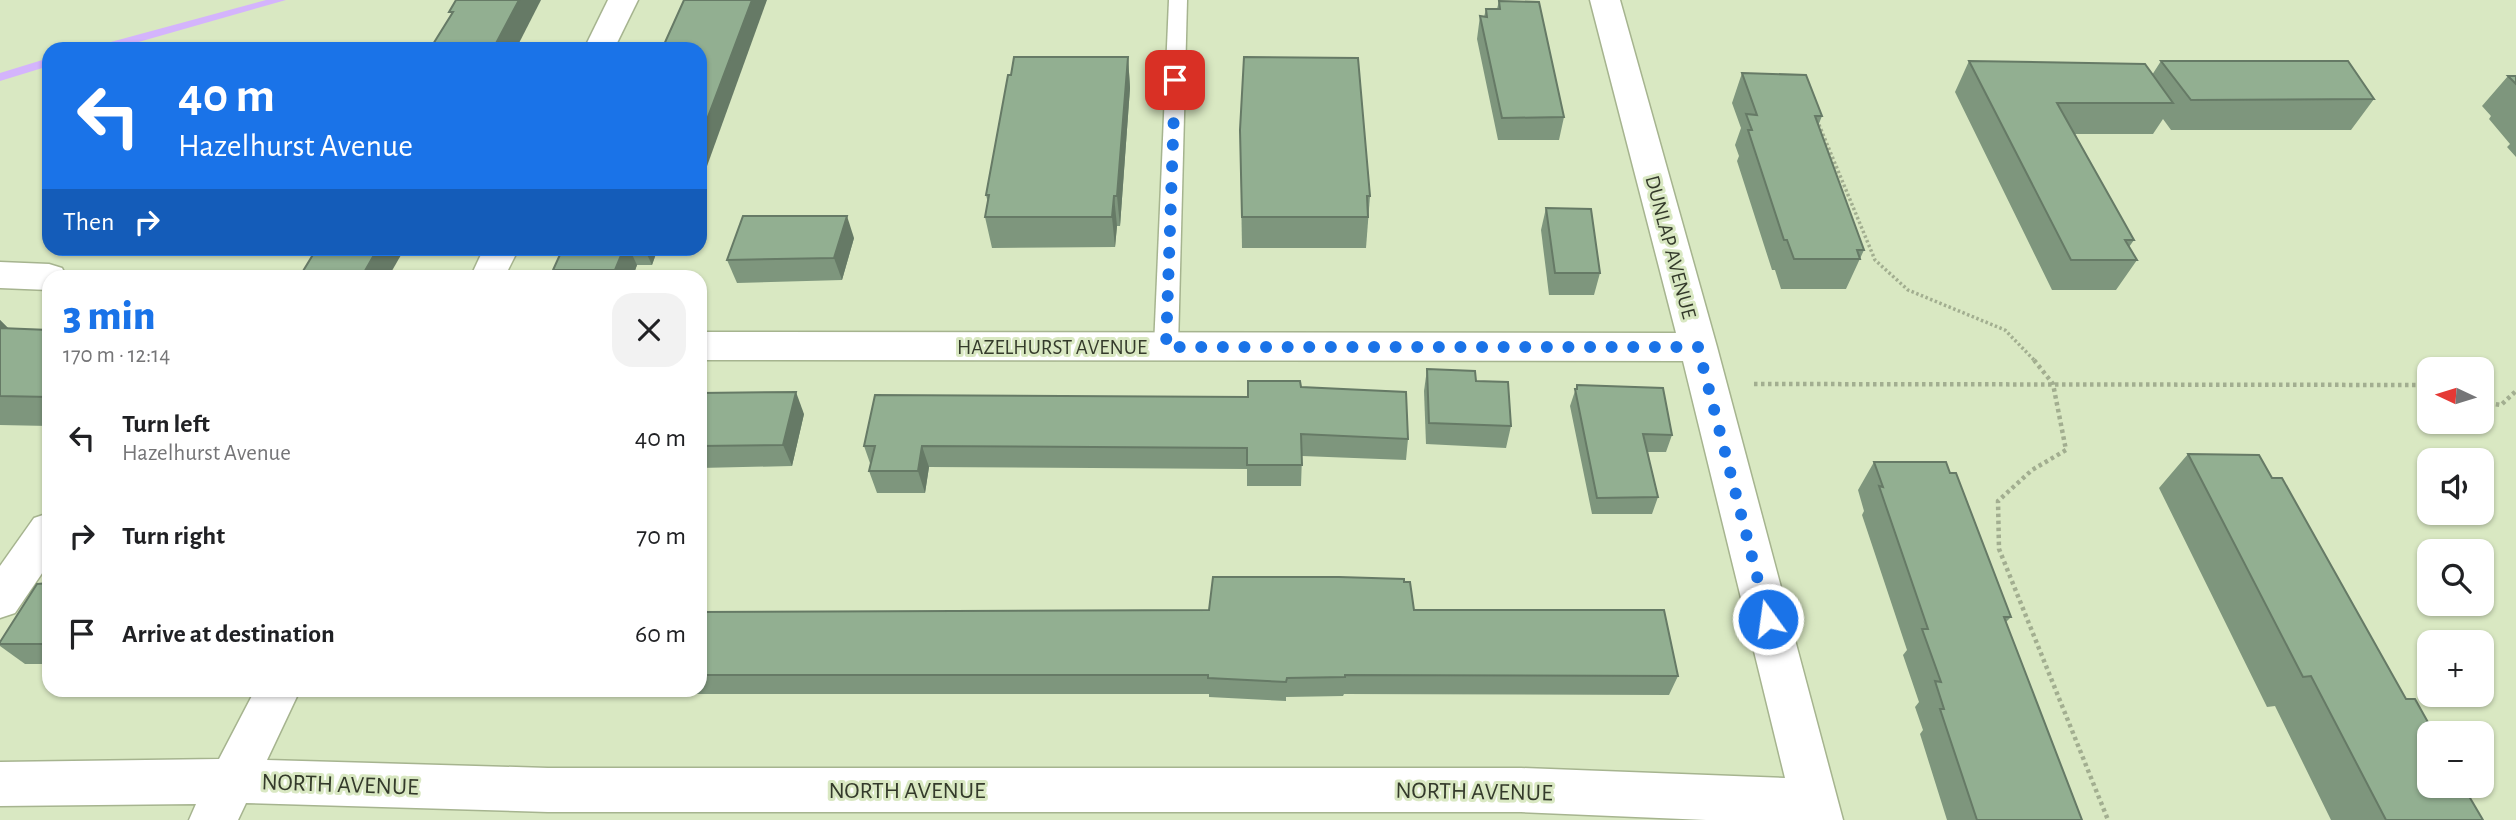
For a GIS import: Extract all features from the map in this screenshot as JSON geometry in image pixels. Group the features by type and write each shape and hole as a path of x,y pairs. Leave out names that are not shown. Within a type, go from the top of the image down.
{"street":[{"path":"602,42 623,0"},
{"name":"DUNLAP AVENUE","path":"1605,0 1708,384 1817,811"},
{"path":"0,275 42,277"},
{"name":"HAZELHURST AVENUE","path":"707,346 1698,347"},
{"path":"0,600 42,540"},
{"path":"222,800 274,697"},
{"name":"NORTH AVENUE","path":"0,784 222,800 548,790 1521,790 1817,811"}],"lane":[{"path":"1166,347 1178,0"}],"path":[{"path":"1812,108 1875,260 1908,290 2005,330 2030,354 2053,384 2066,450 2032,470 1998,500 1998,549 2108,820"},
{"path":"1708,384 2417,385"},
{"path":"2494,404 2501,405 2516,391"}],"building":[{"path":"456,0 519,0 497,42 434,42 453,12 449,12"},
{"path":"684,0 752,0 707,119 707,42 665,42"},
{"path":"1499,1 1539,2 1564,117 1502,118 1480,16 1487,17 1486,9 1500,9"},
{"path":"1014,57 1128,57 1117,196 1114,196 1112,217 985,217 989,195 986,195 1008,75 1011,75"},
{"path":"1244,57 1358,58 1370,196 1367,196 1368,217 1242,217 1240,130"},
{"path":"1969,61 2145,64 2173,103 2057,103 2134,240 2125,240 2137,260 2071,260"},
{"path":"2161,61 2348,61 2374,99 2191,100"},
{"path":"1742,73 1806,75 1822,116 1815,116 1864,250 1857,250 1860,259 1794,259 1787,240 1784,240 1748,130 1752,130 1746,114 1757,115"},
{"path":"2508,76 2516,76 2516,84"},
{"path":"1546,208 1591,209 1600,273 1555,273"},
{"path":"743,216 847,216 834,258 727,260"},
{"path":"312,256 373,256 365,270 304,270"},
{"path":"559,256 621,256 615,270 553,270"},
{"path":"0,328 42,330 42,397 0,396"},
{"path":"1427,369 1475,371 1476,381 1508,382 1511,426 1429,423"},
{"path":"1248,381 1300,381 1301,387 1406,392 1408,439 1301,434 1302,465 1247,465 1247,448 922,446 918,471 869,471 875,446 864,446 875,395 1248,397"},
{"path":"1577,385 1663,388 1672,435 1643,434 1658,497 1597,498 1575,389"},
{"path":"796,392 783,445 707,446 707,393"},
{"path":"2188,454 2259,455 2272,478 2282,478 2406,699 2415,699 2417,707 2427,721 2417,721 2417,798 2470,798 2483,820 2386,820 2311,676 2303,677"},
{"path":"1874,462 1946,462 1950,473 1956,473 2011,617 2004,617 2082,820 1977,820 1940,709 1944,709 1935,681 1941,682 1922,629 1928,629 1879,486 1883,487"},
{"path":"1213,577 1339,577 1404,579 1404,582 1410,582 1414,610 1664,610 1678,676 1345,675 1287,678 1286,682 1208,678 1208,675 707,675 707,612 1209,610"},
{"path":"37,584 42,584 42,644 0,644 0,642"}],"waterway":[{"path":"126,42 280,0"},
{"path":"0,77 42,64"}],"route":[{"path":"1175,80 1166,347 1698,347 1768,619"}]}
